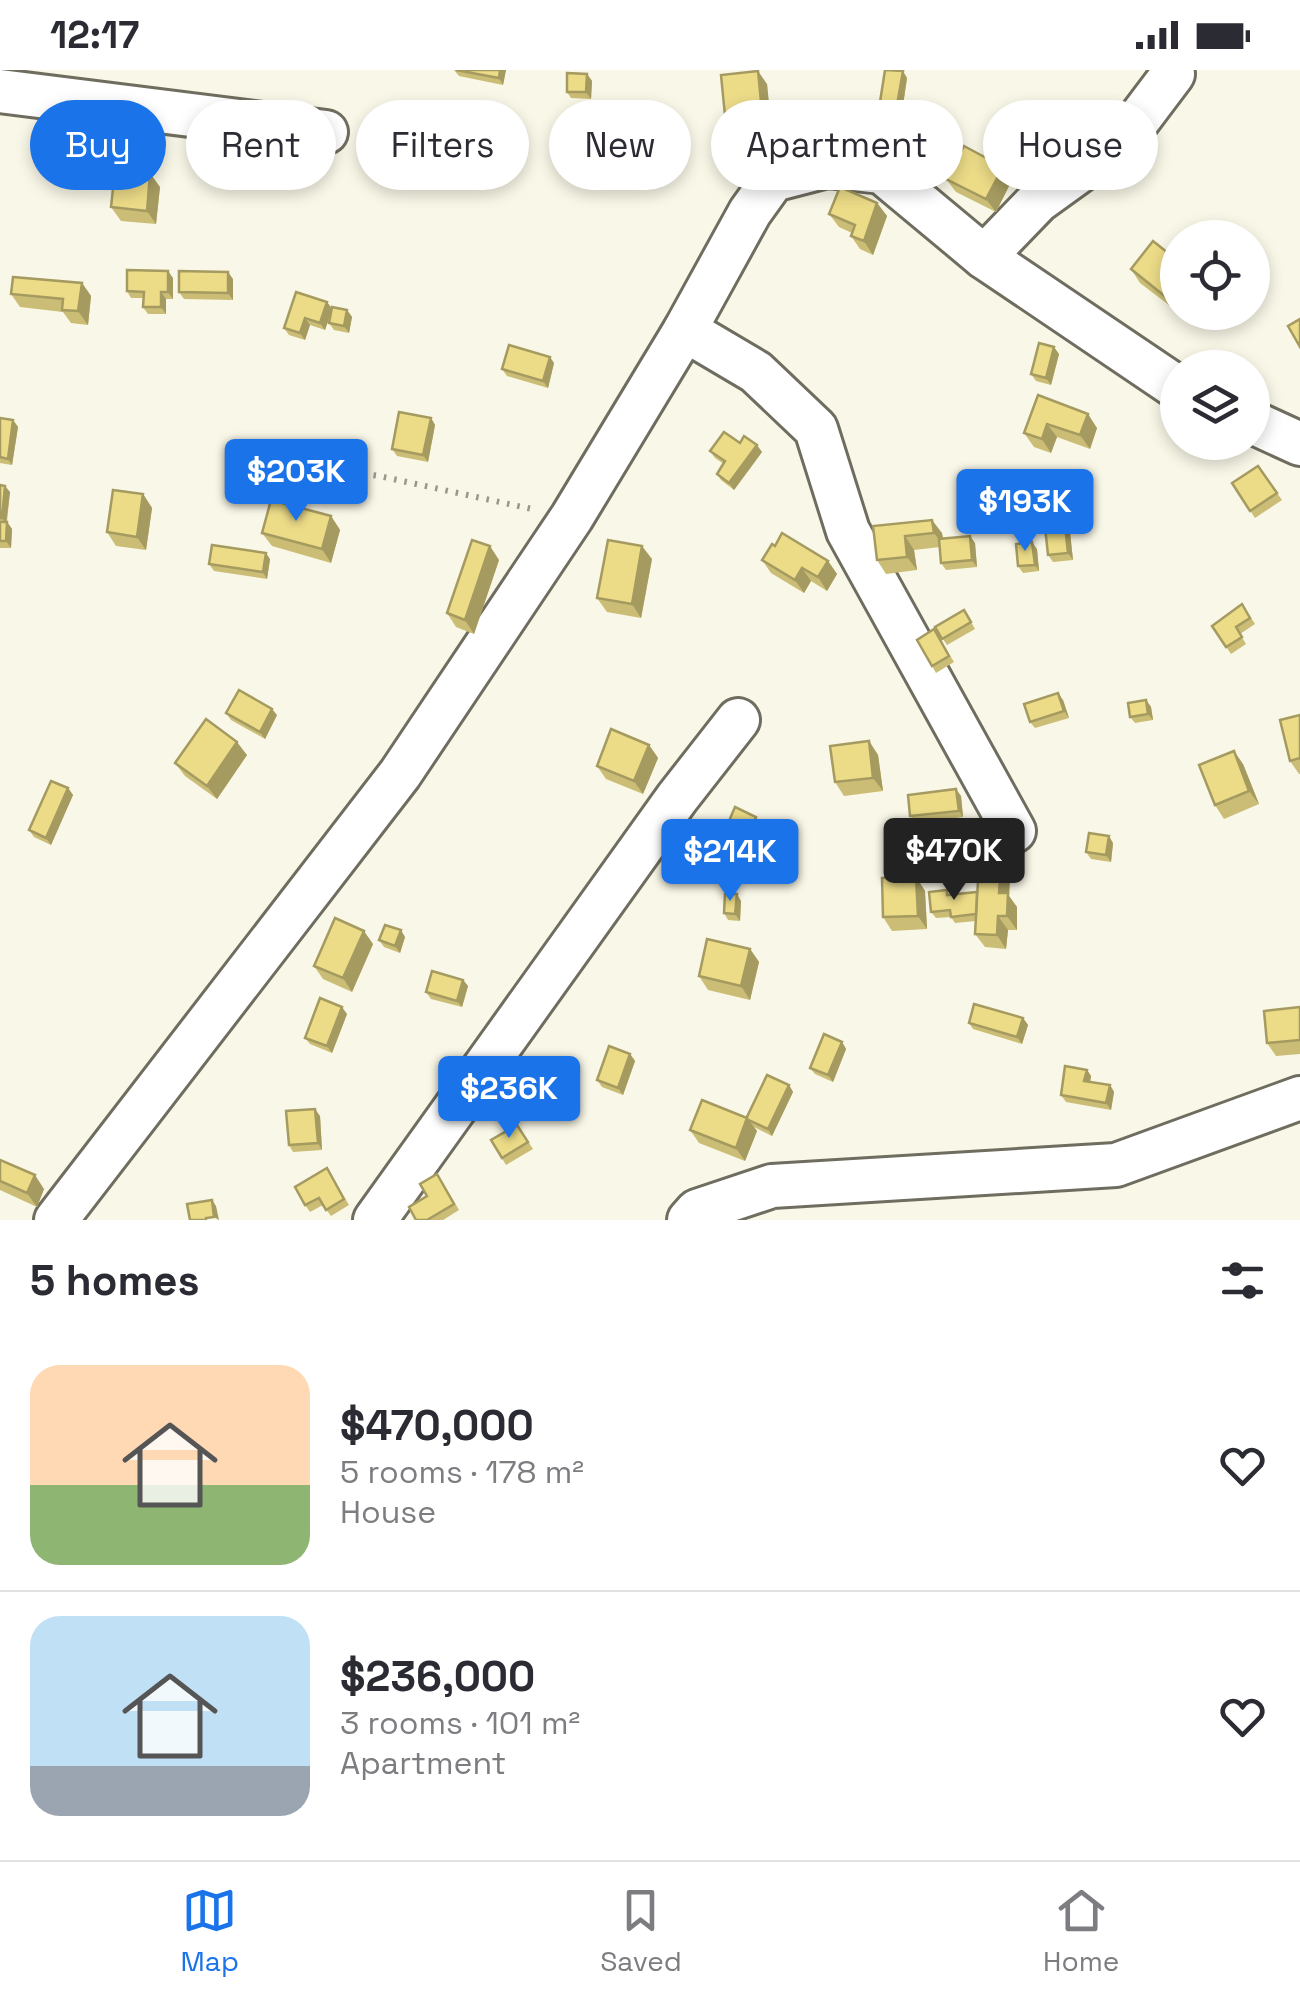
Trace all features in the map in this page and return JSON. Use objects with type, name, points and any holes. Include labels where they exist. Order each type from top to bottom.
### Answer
[{"type":"street","points":[[984,256],[1038,200],[1124,140],[1172,71]]},
{"type":"street","points":[[0,91],[186,114]]},
{"type":"street","points":[[56,1220],[400,774],[572,517],[685,330],[750,212],[773,180],[827,166],[882,172],[984,256],[1160,376]]},
{"type":"street","points":[[685,330],[756,372],[816,429],[848,531],[1014,831]]},
{"type":"street","points":[[1270,430],[1300,444]]},
{"type":"street","points":[[375,1220],[677,798],[738,720]]},
{"type":"street","points":[[689,1220],[697,1211],[772,1186],[1116,1165],[1300,1098]]},
{"type":"path","points":[[228,454],[379,476],[572,517]]},
{"type":"building","points":[[456,70],[500,70],[499,78]]},
{"type":"building","points":[[885,70],[903,71],[898,100],[880,100]]},
{"type":"building","points":[[758,71],[761,100],[723,100],[721,75]]},
{"type":"building","points":[[567,73],[587,74],[586,92],[567,92]]},
{"type":"building","points":[[963,148],[983,156],[983,190],[991,190],[986,199],[963,188]]},
{"type":"building","points":[[113,190],[149,190],[147,211],[111,207]]},
{"type":"building","points":[[839,190],[877,203],[864,241],[851,236],[855,225],[829,214]]},
{"type":"building","points":[[1153,241],[1160,247],[1160,292],[1131,269]]},
{"type":"building","points":[[127,270],[168,271],[168,292],[161,292],[161,307],[143,307],[144,292],[127,291]]},
{"type":"building","points":[[179,271],[228,272],[228,293],[179,292]]},
{"type":"building","points":[[13,277],[82,283],[78,311],[62,310],[63,299],[11,294]]},
{"type":"building","points":[[296,292],[327,302],[320,323],[305,318],[300,333],[284,328]]},
{"type":"building","points":[[332,307],[347,310],[344,326],[329,323]]},
{"type":"building","points":[[1300,319],[1300,347],[1288,326]]},
{"type":"building","points":[[1039,343],[1054,347],[1046,378],[1031,374]]},
{"type":"building","points":[[509,345],[550,357],[543,381],[502,369]]},
{"type":"building","points":[[1038,395],[1088,414],[1080,435],[1047,424],[1042,439],[1024,433]]},
{"type":"building","points":[[399,412],[431,418],[423,455],[392,449]]},
{"type":"building","points":[[0,418],[13,420],[8,459],[0,457]]},
{"type":"building","points":[[724,432],[740,443],[744,436],[757,445],[729,483],[717,474],[725,461],[710,451]]},
{"type":"building","points":[[1258,466],[1277,493],[1250,511],[1232,483]]},
{"type":"building","points":[[0,485],[5,486],[2,518],[0,518]]},
{"type":"building","points":[[113,490],[143,494],[137,537],[107,532]]},
{"type":"building","points":[[1062,497],[1068,553],[1048,555],[1042,499]]},
{"type":"building","points":[[271,500],[331,516],[322,549],[262,533]]},
{"type":"building","points":[[932,520],[934,533],[905,536],[907,557],[877,560],[873,526]]},
{"type":"building","points":[[0,522],[7,522],[6,541],[0,541]]},
{"type":"building","points":[[782,533],[828,561],[818,577],[802,568],[795,580],[762,560]]},
{"type":"building","points":[[970,536],[972,560],[941,563],[939,539]]},
{"type":"building","points":[[472,540],[490,546],[465,620],[447,613]]},
{"type":"building","points":[[608,540],[642,546],[632,604],[597,598]]},
{"type":"building","points":[[1032,542],[1035,565],[1018,566],[1016,544]]},
{"type":"building","points":[[212,545],[266,553],[263,572],[209,564]]},
{"type":"building","points":[[1242,604],[1250,618],[1236,627],[1242,637],[1226,647],[1212,626]]},
{"type":"building","points":[[964,610],[971,622],[942,639],[935,627]]},
{"type":"building","points":[[934,629],[949,656],[932,666],[917,640]]},
{"type":"building","points":[[239,690],[272,709],[260,732],[226,713]]},
{"type":"building","points":[[1058,693],[1064,711],[1030,722],[1024,704]]},
{"type":"building","points":[[1146,700],[1148,714],[1130,717],[1128,703]]},
{"type":"building","points":[[1300,715],[1300,758],[1290,761],[1280,720]]},
{"type":"building","points":[[206,719],[237,742],[207,786],[175,763]]},
{"type":"building","points":[[611,729],[649,745],[634,781],[597,766]]},
{"type":"building","points":[[869,741],[873,778],[835,782],[830,746]]},
{"type":"building","points":[[1234,751],[1249,791],[1215,805],[1199,765]]},
{"type":"building","points":[[51,781],[68,788],[46,838],[29,830]]},
{"type":"building","points":[[956,789],[959,811],[910,816],[908,795]]},
{"type":"building","points":[[735,807],[756,817],[744,844],[723,835]]},
{"type":"building","points":[[1089,833],[1109,836],[1106,855],[1086,852]]},
{"type":"building","points":[[979,863],[1001,864],[999,893],[1008,893],[1007,916],[998,916],[997,935],[975,934]]},
{"type":"building","points":[[916,877],[918,916],[883,917],[882,878]]},
{"type":"building","points":[[947,890],[947,895],[977,892],[976,914],[951,917],[950,910],[931,912],[929,892]]},
{"type":"building","points":[[725,894],[737,894],[735,914],[724,913]]},
{"type":"building","points":[[335,918],[364,931],[343,978],[314,966]]},
{"type":"building","points":[[385,925],[401,930],[395,946],[379,940]]},
{"type":"building","points":[[707,939],[750,949],[741,986],[699,976]]},
{"type":"building","points":[[432,971],[463,980],[457,1001],[426,992]]},
{"type":"building","points":[[320,998],[342,1007],[327,1046],[305,1038]]},
{"type":"building","points":[[974,1004],[1023,1018],[1017,1037],[969,1023]]},
{"type":"building","points":[[1300,1007],[1300,1040],[1267,1043],[1264,1011]]},
{"type":"building","points":[[824,1034],[842,1042],[828,1075],[810,1068]]},
{"type":"building","points":[[609,1046],[630,1054],[618,1088],[597,1080]]},
{"type":"building","points":[[1065,1066],[1087,1070],[1084,1081],[1110,1085],[1106,1103],[1061,1095]]},
{"type":"building","points":[[767,1075],[789,1085],[768,1129],[746,1119]]},
{"type":"building","points":[[702,1100],[747,1118],[736,1148],[690,1130]]},
{"type":"building","points":[[315,1109],[318,1143],[289,1145],[286,1111]]},
{"type":"building","points":[[517,1125],[528,1142],[502,1158],[491,1140]]},
{"type":"building","points":[[0,1160],[35,1175],[27,1193],[0,1181]]},
{"type":"building","points":[[327,1168],[344,1199],[326,1210],[319,1198],[305,1205],[295,1187]]},
{"type":"building","points":[[437,1174],[454,1204],[427,1220],[416,1220],[409,1207],[427,1196],[420,1184]]},
{"type":"building","points":[[212,1200],[214,1217],[190,1220],[187,1204]]}]
